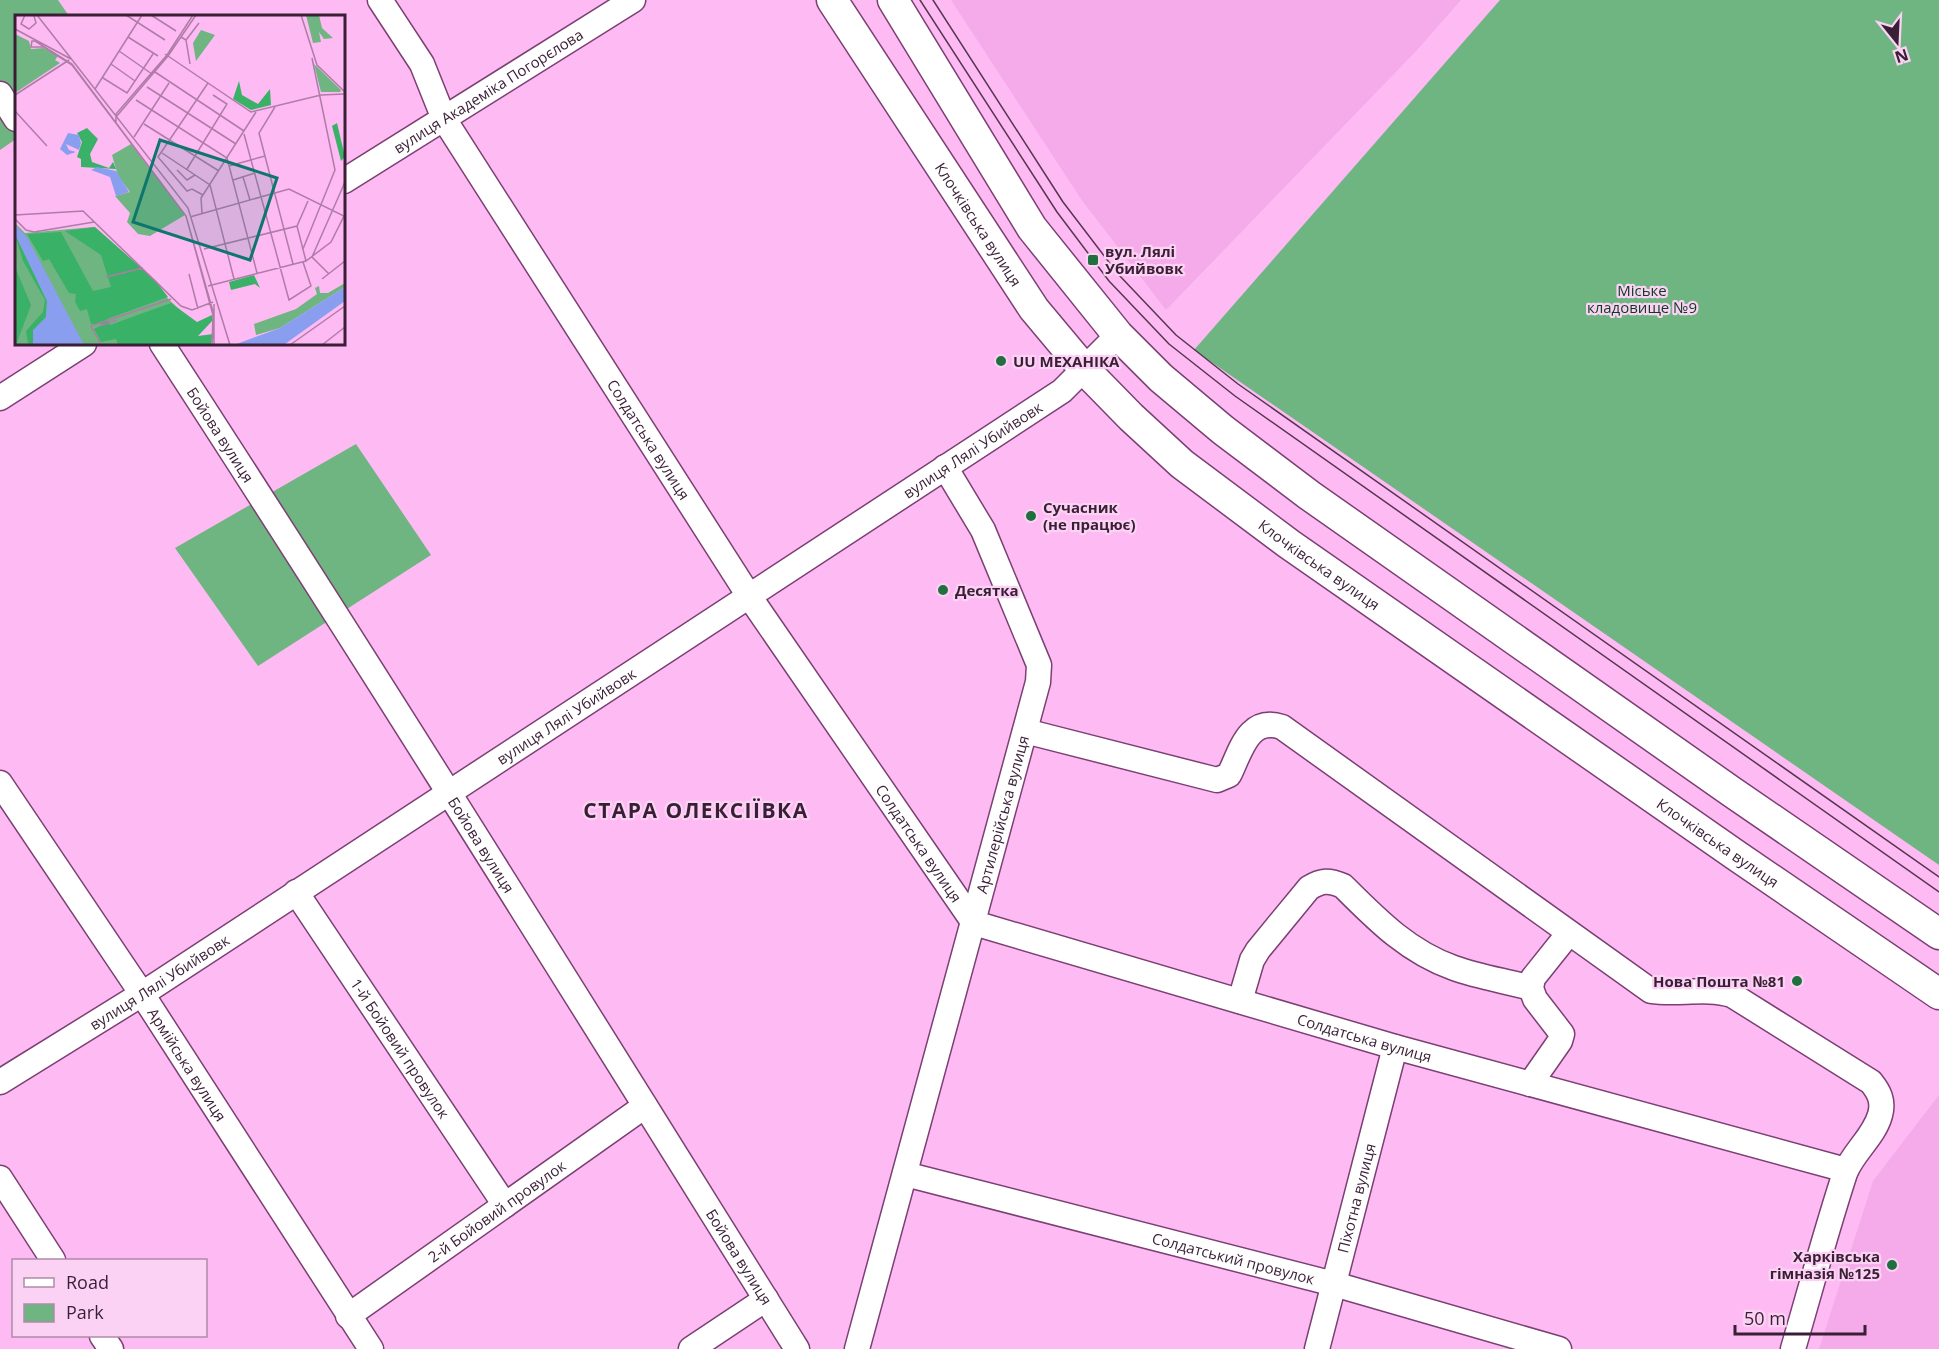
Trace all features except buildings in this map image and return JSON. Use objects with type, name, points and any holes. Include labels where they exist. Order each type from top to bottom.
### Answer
[{"type":"main road","name":"Клочківська вулиця","points":[[832,0],[1034,309],[1084,370],[1182,464],[1289,544],[1939,994]]},
{"type":"main road","points":[[893,0],[1032,228],[1119,335],[1177,391],[1309,495],[1732,792],[1939,934]]},
{"type":"street","name":"Солдатська вулиця","points":[[380,0],[422,64],[444,119],[748,596],[974,923],[1395,1047],[1846,1170]]},
{"type":"street","name":"вулиця Академіка Погорєлова","points":[[345,180],[633,0]]},
{"type":"street","points":[[0,93],[15,117]]},
{"type":"street","name":"вулиця Лялі Убийвовк","points":[[0,1082],[142,994],[1062,390],[1119,335]]},
{"type":"street","points":[[0,398],[82,345]]},
{"type":"street","name":"Бойова вулиця","points":[[163,345],[448,791],[797,1349]]},
{"type":"street","name":"Артилерійська вулиця","points":[[857,1349],[1038,682],[1039,665],[983,530],[945,467]]},
{"type":"street","points":[[1024,731],[1217,780],[1229,775],[1249,735],[1256,727],[1273,724],[1282,727],[1651,991],[1668,994],[1721,992],[1732,995],[1870,1082],[1879,1092],[1882,1105],[1880,1116],[1876,1127],[1846,1170],[1793,1349]]},
{"type":"street","name":"Армійська вулиця","points":[[0,783],[142,994],[371,1349]]},
{"type":"street","points":[[1240,1001],[1252,960],[1258,950],[1309,888],[1318,882],[1330,880],[1342,886],[1401,941],[1424,955],[1454,968],[1531,988]]},
{"type":"street","name":"1-й Бойовий провулок","points":[[296,892],[505,1205]]},
{"type":"street","points":[[1530,1084],[1560,1041],[1562,1034],[1535,999],[1531,988],[1533,978],[1569,933]]},
{"type":"street","name":"Піхотна вулиця","points":[[1317,1349],[1395,1047]]},
{"type":"street","name":"2-й Бойовий провулок","points":[[348,1316],[645,1106]]},
{"type":"street","name":"Солдатський провулок","points":[[905,1173],[1334,1284],[1559,1349]]},
{"type":"street","points":[[0,1178],[52,1259]]},
{"type":"street","points":[[691,1349],[766,1299]]},
{"type":"shaded area","points":[[951,0],[1461,0],[1418,49],[1166,310],[1081,199]]},
{"type":"shaded area","name":"Харківська гімназія №125","points":[[1939,1095],[1939,1349],[1819,1349],[1873,1181]]},
{"type":"green space","points":[[0,0],[58,0],[68,15],[15,15],[15,140],[0,150]]},
{"type":"green space","name":"Міське кладовище №9","points":[[1500,0],[1939,0],[1939,865],[1194,350]]},
{"type":"green space","points":[[356,444],[431,555],[258,666],[175,548]]},
{"type":"tram line","points":[[920,0],[1057,212],[1109,281],[1169,344],[1235,396],[1939,892]]},
{"type":"tram line","points":[[933,0],[1063,202],[1118,274],[1176,335],[1238,384],[1939,877]]},
{"type":"place","name":"вул. Лялі Убийвовк","points":[[1093,260]]},
{"type":"place","name":"UU МЕХАНІКА","points":[[1001,361]]},
{"type":"place","name":"Сучасник (не працює)","points":[[1031,516]]},
{"type":"place","name":"Десятка","points":[[943,590]]},
{"type":"place","name":"Нова Пошта №81","points":[[1797,981]]},
{"type":"place","name":"Харківська гімназія №125","points":[[1892,1265]]},
{"type":"district","name":"СТАРА ОЛЕКСІЇВКА","points":[[696,810]]}]
